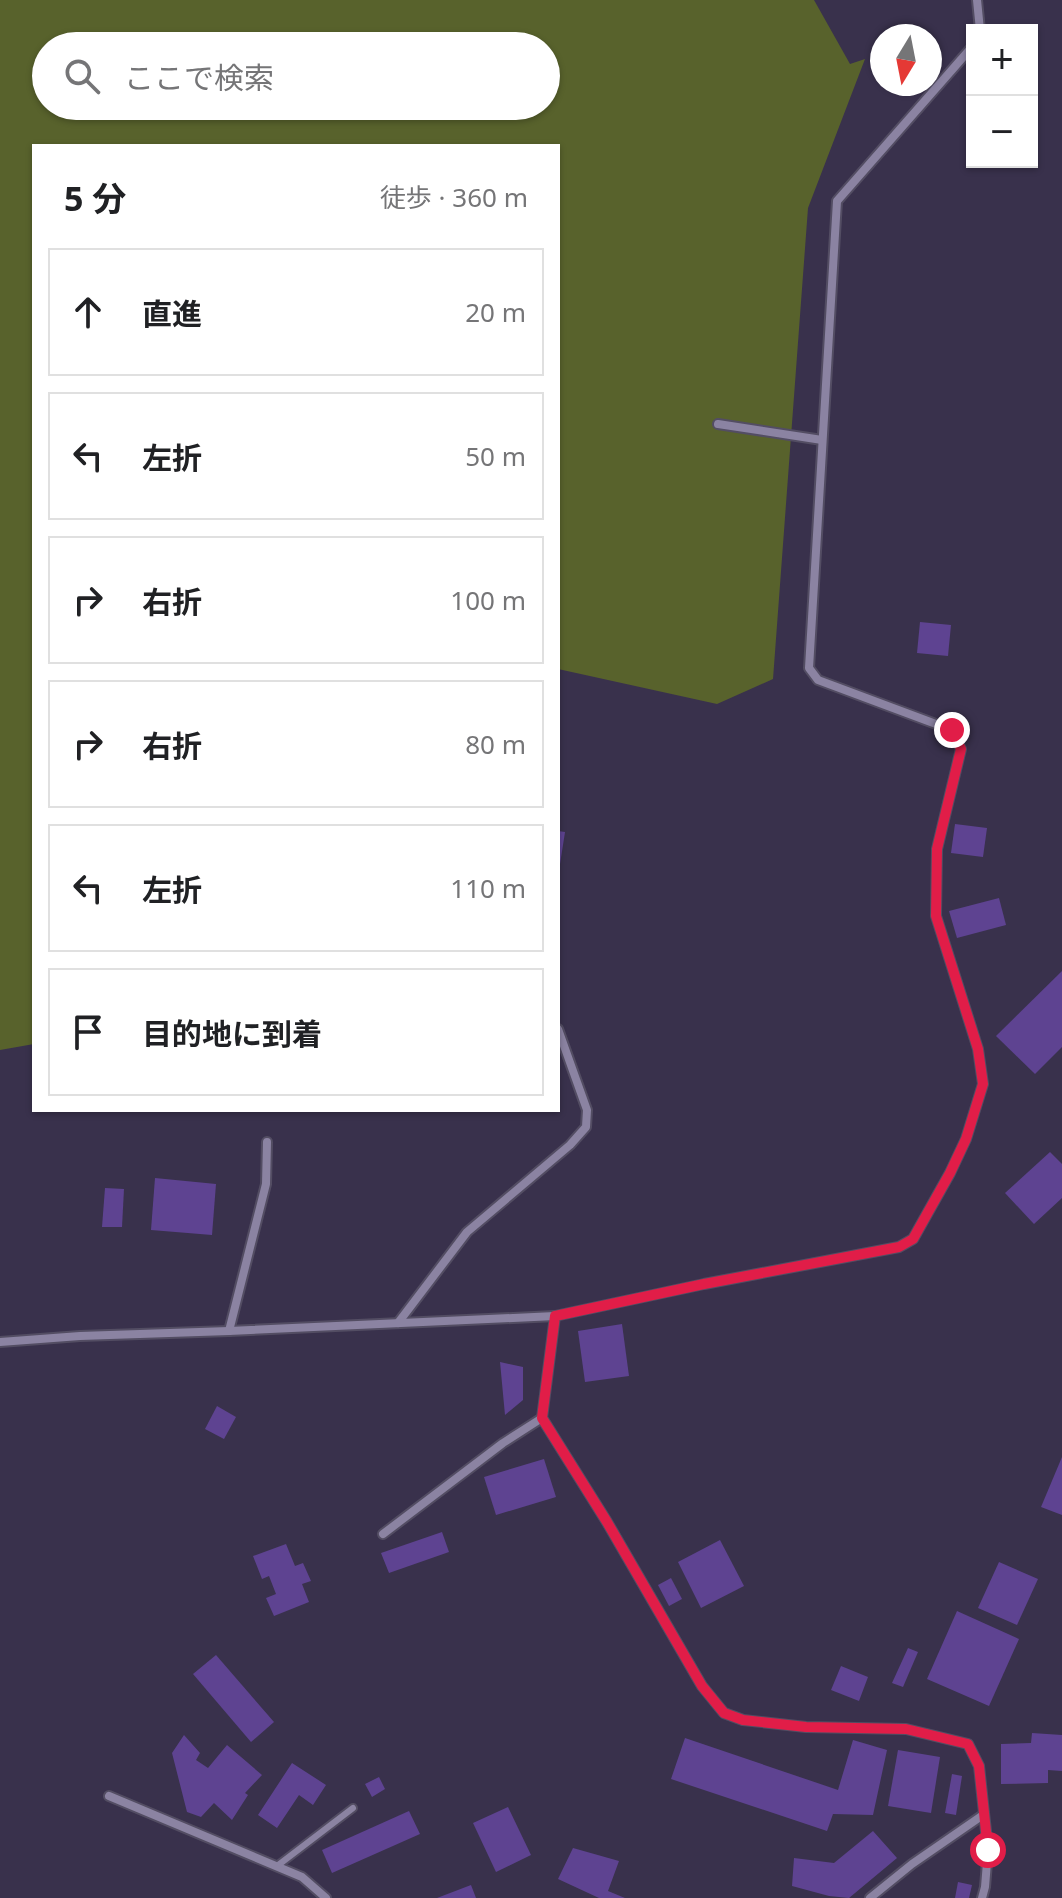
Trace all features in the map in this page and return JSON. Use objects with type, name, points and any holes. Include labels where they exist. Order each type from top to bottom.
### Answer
[{"type":"street","points":[[977,0],[979,24]]},
{"type":"street","points":[[0,1342],[555,1316],[899,1247],[913,1239],[966,1139],[983,1084],[978,1049],[936,916],[937,849],[961,749],[952,730],[818,680],[809,668],[837,201],[966,54]]},
{"type":"street","points":[[718,424],[822,440]]},
{"type":"street","points":[[398,1323],[467,1232],[570,1145],[586,1127],[587,1110],[560,1035]]},
{"type":"street","points":[[229,1331],[266,1184],[267,1142]]},
{"type":"street","points":[[555,1316],[542,1418],[607,1522],[702,1686],[724,1713],[743,1720],[806,1727],[906,1729],[968,1744],[979,1766],[988,1850],[982,1898]]},
{"type":"street","points":[[383,1534],[503,1443],[542,1418]]},
{"type":"street","points":[[109,1796],[302,1877],[326,1898]]},
{"type":"street","points":[[870,1898],[912,1864],[983,1815]]},
{"type":"lane","points":[[277,1866],[353,1808]]},
{"type":"green space","points":[[0,0],[814,0],[850,64],[865,59],[808,208],[773,679],[717,704],[560,669],[560,144],[32,144],[32,1044],[0,1050]]},
{"type":"building","points":[[920,622],[951,625],[948,656],[917,653]]},
{"type":"building","points":[[955,824],[987,828],[983,857],[951,853]]},
{"type":"building","points":[[560,831],[565,832],[560,864]]},
{"type":"building","points":[[999,898],[1006,925],[957,938],[949,911]]},
{"type":"building","points":[[1062,971],[1062,1047],[1035,1074],[996,1036]]},
{"type":"building","points":[[1050,1152],[1062,1164],[1062,1198],[1034,1224],[1005,1193]]},
{"type":"building","points":[[155,1178],[216,1184],[212,1235],[151,1230]]},
{"type":"building","points":[[105,1188],[124,1189],[122,1227],[102,1227]]},
{"type":"building","points":[[622,1324],[629,1376],[585,1382],[578,1331]]},
{"type":"building","points":[[500,1362],[523,1367],[523,1400],[505,1415]]},
{"type":"building","points":[[217,1406],[236,1417],[224,1439],[205,1429]]},
{"type":"building","points":[[1062,1457],[1062,1515],[1041,1507]]},
{"type":"building","points":[[544,1459],[556,1497],[496,1515],[484,1477]]},
{"type":"building","points":[[442,1532],[449,1552],[389,1573],[381,1553]]},
{"type":"building","points":[[720,1540],[744,1586],[701,1608],[678,1562]]},
{"type":"building","points":[[286,1544],[295,1566],[303,1563],[311,1581],[302,1584],[309,1602],[274,1616],[266,1598],[276,1594],[269,1576],[262,1579],[253,1556]]},
{"type":"building","points":[[999,1562],[1038,1579],[1017,1625],[978,1608]]},
{"type":"building","points":[[671,1578],[682,1599],[669,1606],[658,1585]]},
{"type":"building","points":[[957,1611],[1019,1639],[989,1706],[927,1679]]},
{"type":"building","points":[[908,1648],[918,1652],[903,1687],[892,1683]]},
{"type":"building","points":[[216,1655],[274,1722],[251,1742],[193,1674]]},
{"type":"building","points":[[841,1666],[868,1677],[859,1701],[831,1690]]},
{"type":"building","points":[[1032,1733],[1062,1735],[1062,1771],[1048,1770],[1048,1783],[1001,1784],[1001,1744],[1031,1743]]},
{"type":"building","points":[[184,1735],[200,1753],[196,1760],[208,1768],[227,1745],[262,1775],[245,1793],[248,1795],[232,1820],[214,1803],[201,1817],[187,1812],[172,1753]]},
{"type":"building","points":[[685,1738],[838,1790],[853,1740],[887,1750],[873,1815],[833,1814],[827,1831],[671,1779]]},
{"type":"building","points":[[898,1750],[940,1757],[931,1813],[888,1806]]},
{"type":"building","points":[[292,1763],[326,1785],[313,1805],[299,1795],[277,1828],[258,1815]]},
{"type":"building","points":[[952,1774],[962,1776],[956,1815],[945,1813]]},
{"type":"building","points":[[379,1777],[385,1789],[372,1797],[365,1784]]},
{"type":"building","points":[[508,1807],[531,1855],[496,1872],[473,1823]]},
{"type":"building","points":[[409,1811],[420,1834],[332,1873],[322,1850]]},
{"type":"building","points":[[873,1831],[897,1858],[849,1898],[792,1886],[794,1858],[834,1863]]},
{"type":"building","points":[[573,1848],[619,1861],[608,1891],[625,1898],[599,1898],[558,1879]]},
{"type":"building","points":[[958,1882],[972,1885],[969,1898],[955,1898]]},
{"type":"building","points":[[471,1885],[476,1898],[437,1898]]},
{"type":"route","points":[[952,730],[961,749],[937,849],[936,916],[978,1049],[983,1084],[966,1139],[913,1239],[899,1247],[555,1316],[542,1418],[607,1522],[702,1686],[724,1713],[743,1720],[806,1727],[906,1729],[968,1744],[979,1766],[988,1850]]}]
